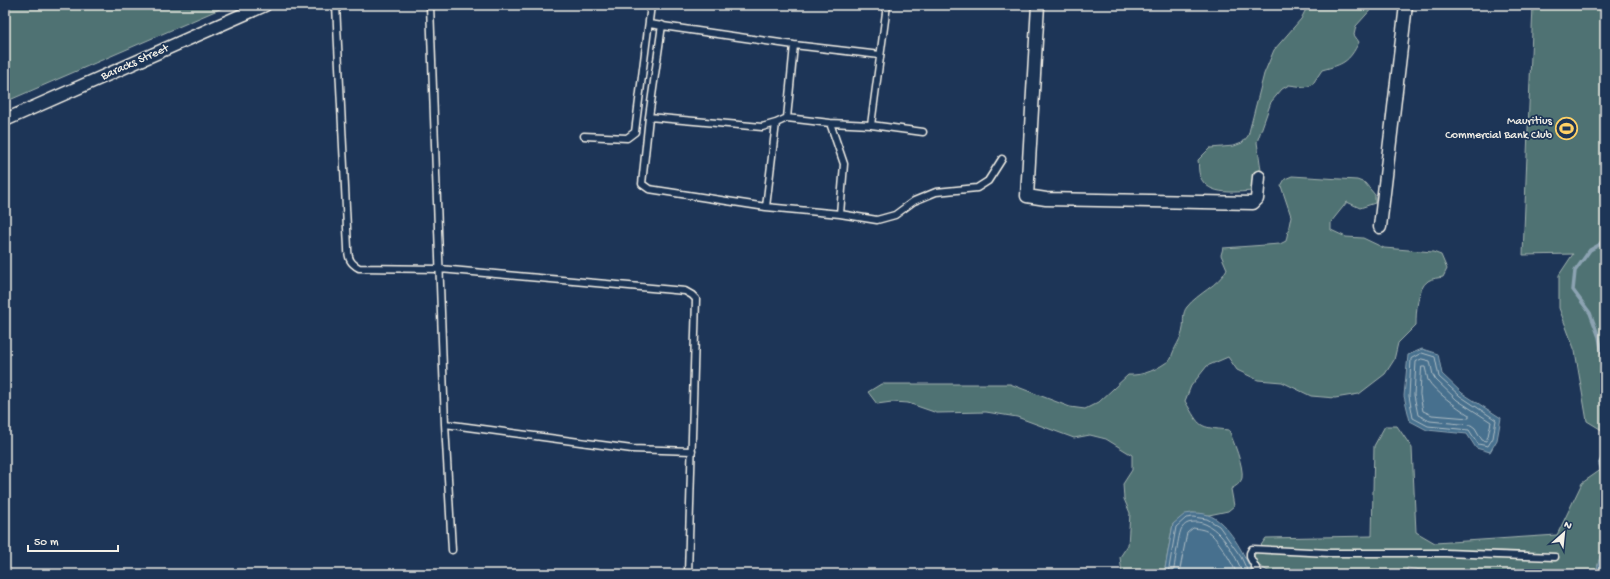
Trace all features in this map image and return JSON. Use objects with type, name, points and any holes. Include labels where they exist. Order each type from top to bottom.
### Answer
[{"type":"street","name":"Baracks Street","points":[[5,120],[265,5]]},
{"type":"street","points":[[1038,5],[1027,196],[1046,200],[1253,203],[1257,199],[1259,177]]},
{"type":"street","points":[[1380,227],[1406,5]]},
{"type":"lane","points":[[336,5],[348,258],[353,264],[359,268],[440,269],[685,291],[696,299],[688,574]]},
{"type":"lane","points":[[430,5],[445,424],[452,550]]},
{"type":"lane","points":[[584,136],[627,138],[634,132],[651,5]]},
{"type":"lane","points":[[872,125],[887,5]]},
{"type":"lane","points":[[649,24],[794,45],[880,55]]},
{"type":"lane","points":[[662,25],[649,117],[642,184],[649,189],[877,220],[895,215],[914,201],[936,192],[977,188],[988,181],[1002,159]]},
{"type":"lane","points":[[787,118],[794,45]]},
{"type":"lane","points":[[649,117],[762,126],[776,123],[787,118],[830,123],[872,125],[923,132]]},
{"type":"lane","points":[[766,206],[776,123]]},
{"type":"lane","points":[[830,123],[844,164],[840,214]]},
{"type":"lane","points":[[445,424],[632,449],[692,451]]},
{"type":"lane","points":[[1260,574],[1250,557],[1252,549],[1329,553],[1445,553],[1556,557]]},
{"type":"green space","points":[[5,5],[229,5],[5,102]]},
{"type":"green space","points":[[1308,5],[1375,5],[1356,26],[1354,35],[1359,42],[1349,58],[1341,64],[1322,70],[1312,85],[1305,87],[1289,85],[1282,89],[1271,102],[1257,142],[1263,184],[1257,191],[1225,192],[1210,188],[1204,183],[1200,176],[1198,160],[1210,148],[1234,146],[1242,143],[1248,136],[1264,74],[1274,50],[1301,19]]},
{"type":"green space","name":"Mauritius Commercial Bank Club","points":[[1533,5],[1605,5],[1605,432],[1587,421],[1575,351],[1559,308],[1559,275],[1573,254],[1523,255]]},
{"type":"green space","points":[[1292,176],[1357,180],[1365,183],[1375,195],[1375,203],[1360,208],[1347,202],[1331,222],[1331,230],[1346,237],[1363,238],[1384,248],[1433,252],[1441,255],[1447,269],[1443,277],[1430,280],[1424,284],[1419,295],[1416,325],[1398,343],[1394,360],[1385,374],[1359,394],[1335,398],[1311,396],[1282,382],[1258,380],[1237,370],[1228,357],[1207,366],[1191,386],[1185,401],[1194,416],[1205,427],[1229,430],[1240,460],[1242,478],[1236,486],[1231,489],[1234,506],[1228,511],[1209,515],[1192,513],[1173,524],[1164,574],[1122,574],[1120,557],[1128,545],[1130,513],[1124,499],[1123,484],[1132,470],[1132,455],[1106,439],[1090,435],[1074,438],[1017,417],[986,412],[937,413],[908,403],[892,402],[877,404],[868,392],[881,384],[1010,384],[1070,407],[1085,409],[1099,402],[1128,375],[1151,371],[1171,359],[1182,332],[1185,309],[1213,285],[1227,269],[1221,255],[1223,248],[1280,244],[1286,241],[1291,216],[1281,186],[1285,179]]},
{"type":"green space","points":[[1385,426],[1397,426],[1412,448],[1416,532],[1435,543],[1557,535],[1582,483],[1605,467],[1605,536],[1597,574],[1451,574],[1407,568],[1407,574],[1273,574],[1256,564],[1253,557],[1266,538],[1372,536],[1374,446]]},
{"type":"water","points":[[1422,349],[1438,354],[1442,374],[1462,393],[1501,418],[1497,440],[1490,452],[1476,448],[1467,434],[1427,430],[1410,421],[1404,396],[1408,355]]},
{"type":"water","points":[[1202,513],[1208,515],[1222,524],[1235,540],[1253,574],[1164,574],[1173,524],[1185,514]]},
{"type":"water","points":[[1605,536],[1605,574],[1597,574],[1597,569]]},
{"type":"water","points":[[1411,572],[1441,572],[1441,574],[1411,574]]},
{"type":"waterway","points":[[1605,155],[1601,187],[1605,219]]},
{"type":"waterway","points":[[1605,238],[1599,245],[1590,250],[1575,271],[1573,290],[1590,313],[1599,337],[1605,369]]},
{"type":"waterway","points":[[1605,452],[1600,463],[1605,490]]},
{"type":"place","name":"Mauritius Commercial Bank Club","points":[[1567,129]]}]
